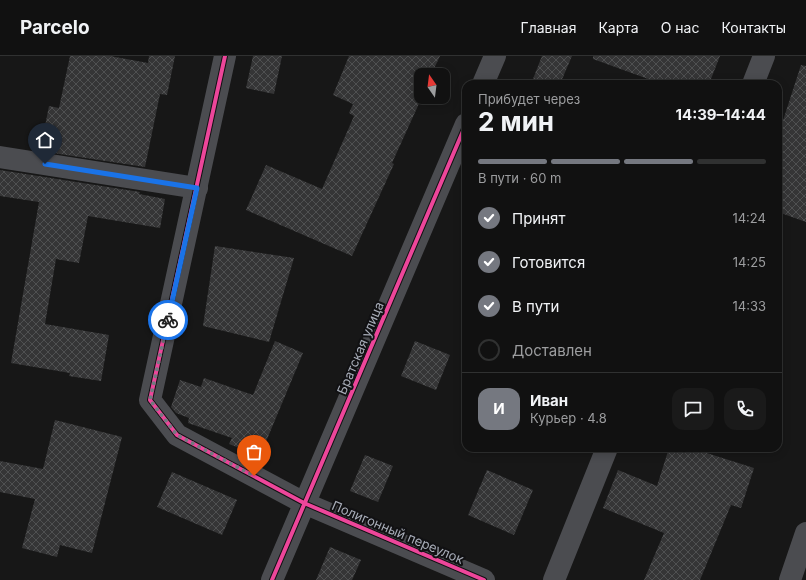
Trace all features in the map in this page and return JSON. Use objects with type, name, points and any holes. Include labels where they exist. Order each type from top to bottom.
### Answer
[{"type":"street","points":[[0,157],[197,188],[225,56]]},
{"type":"street","points":[[485,80],[495,56]]},
{"type":"street","points":[[755,80],[764,56]]},
{"type":"street","name":"Братская улица","points":[[272,580],[462,133]]},
{"type":"street","name":"Полигонный переулок","points":[[197,188],[150,400],[177,435],[304,503],[484,580]]},
{"type":"street","points":[[554,580],[605,452]]},
{"type":"street","points":[[790,580],[806,533]]},
{"type":"building","points":[[70,56],[110,56],[148,63],[149,56],[175,56],[167,95],[160,94],[145,167],[40,151],[49,106],[59,108]]},
{"type":"building","points":[[253,56],[282,56],[274,94],[246,88]]},
{"type":"building","points":[[349,56],[440,56],[434,68],[414,68],[414,104],[419,104],[392,163],[394,164],[352,256],[246,210],[266,165],[322,189],[354,116],[349,113],[353,104],[333,95]]},
{"type":"building","points":[[542,56],[572,56],[562,80],[533,80]]},
{"type":"building","points":[[593,56],[720,56],[711,80],[651,80],[593,59]]},
{"type":"building","points":[[801,65],[806,66],[806,222],[782,213],[782,124]]},
{"type":"building","points":[[0,170],[140,192],[139,194],[165,199],[160,228],[88,216],[79,263],[56,259],[45,324],[109,335],[101,381],[69,376],[70,373],[11,363],[39,202],[0,196]]},
{"type":"building","points":[[215,246],[294,258],[269,342],[203,326]]},
{"type":"building","points":[[275,341],[303,353],[260,456],[229,444],[232,438],[188,423],[189,418],[176,413],[171,407],[180,380],[201,387],[204,378],[253,395]]},
{"type":"building","points":[[415,341],[450,355],[436,390],[401,376]]},
{"type":"building","points":[[55,420],[122,437],[92,553],[60,545],[57,557],[22,548],[35,499],[0,492],[0,461],[43,469]]},
{"type":"building","points":[[668,452],[704,452],[754,468],[741,508],[731,505],[700,580],[644,580],[664,533],[603,508],[618,470],[657,486]]},
{"type":"building","points":[[365,455],[393,466],[378,502],[350,491]]},
{"type":"building","points":[[487,470],[533,490],[514,535],[468,515]]},
{"type":"building","points":[[172,472],[237,500],[222,535],[157,507]]},
{"type":"building","points":[[330,547],[361,560],[352,580],[316,580]]},
{"type":"cycle path","points":[[225,56],[150,400],[177,435],[304,503],[484,580]]},
{"type":"cycle path","points":[[272,580],[462,133]]},
{"type":"way so far","points":[[168,320],[150,400],[177,435],[254,476]]},
{"type":"route","points":[[45,164],[197,188],[168,320]]}]
